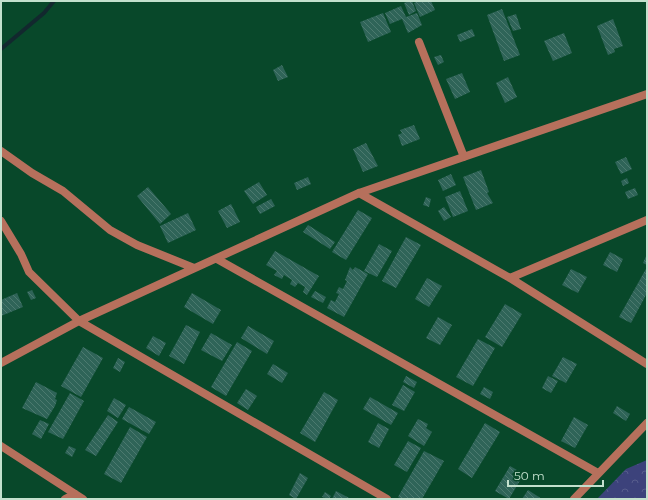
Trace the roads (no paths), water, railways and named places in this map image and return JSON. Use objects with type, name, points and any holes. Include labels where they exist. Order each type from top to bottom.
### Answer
[{"type":"street","points":[[419,42],[464,157]]},
{"type":"street","points":[[1,364],[79,321],[194,268],[217,259],[359,192],[647,94]]},
{"type":"street","points":[[1,151],[32,173],[63,191],[110,230],[137,245],[194,268]]},
{"type":"street","points":[[359,192],[510,278],[647,364]]},
{"type":"street","points":[[510,278],[647,220]]},
{"type":"street","points":[[1,221],[21,254],[29,272],[79,321],[387,499]]},
{"type":"street","points":[[217,259],[598,473]]},
{"type":"street","points":[[574,499],[647,423]]},
{"type":"street","points":[[1,446],[83,499]]},
{"type":"street","points":[[65,499],[75,494]]},
{"type":"waterway","points":[[1,49],[44,13],[54,1]]}]
